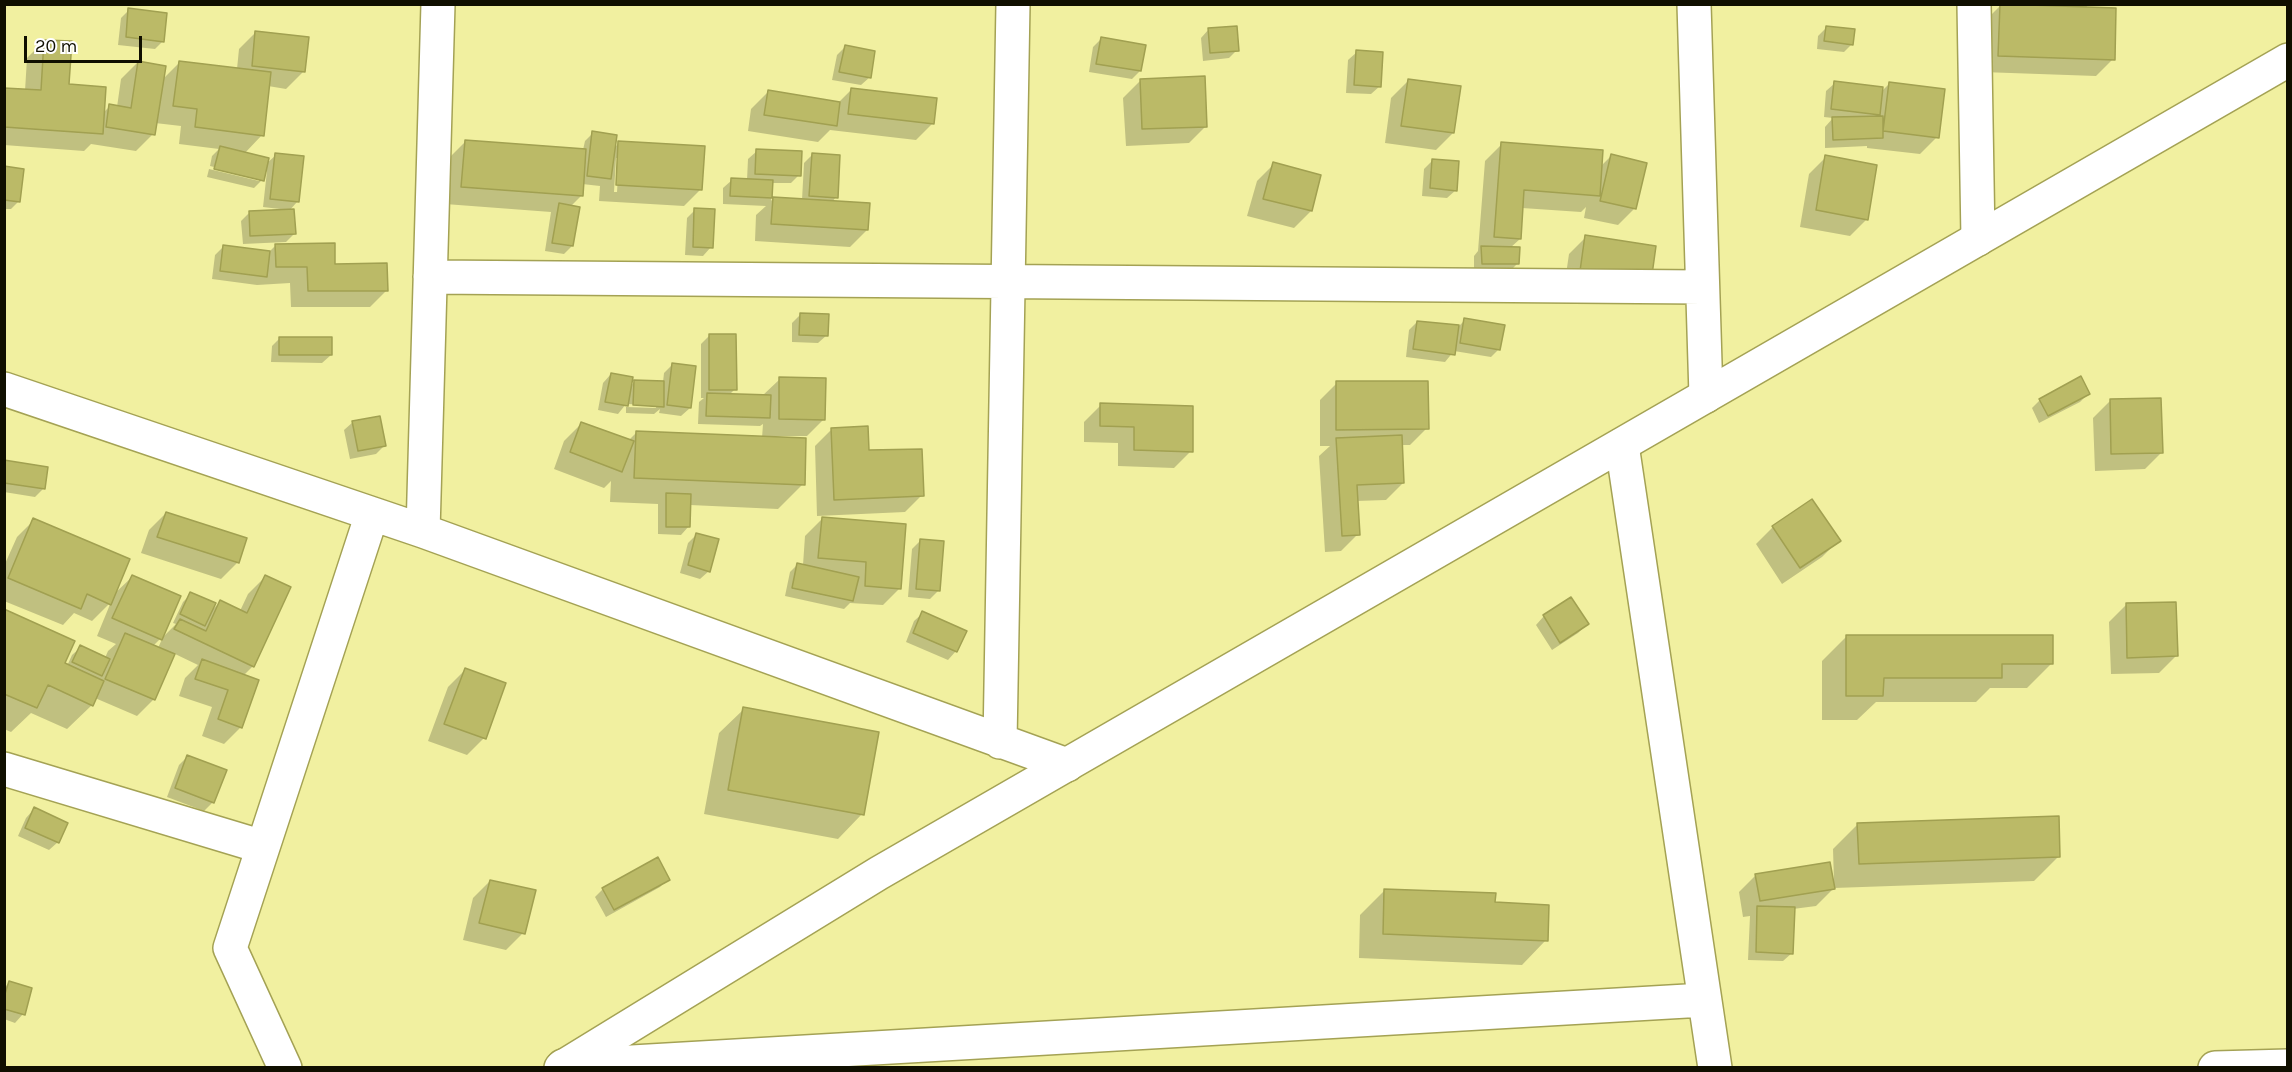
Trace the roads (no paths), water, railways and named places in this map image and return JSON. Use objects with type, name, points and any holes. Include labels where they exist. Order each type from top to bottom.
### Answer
[{"type":"street","points":[[423,531],[438,4]]},
{"type":"street","points":[[1000,742],[1013,4]]},
{"type":"street","points":[[1694,4],[1706,396]]},
{"type":"street","points":[[1974,4],[1977,239]]},
{"type":"street","points":[[562,1067],[879,873],[2288,60]]},
{"type":"street","points":[[430,278],[1702,287]]},
{"type":"street","points":[[4,389],[423,531],[1067,765]]},
{"type":"street","points":[[1622,445],[1714,1068]]},
{"type":"street","points":[[285,1068],[230,948],[372,514]]},
{"type":"street","points":[[4,769],[263,847]]},
{"type":"street","points":[[562,1067],[1704,1000]]},
{"type":"street","points":[[2215,1068],[2283,1066]]}]
